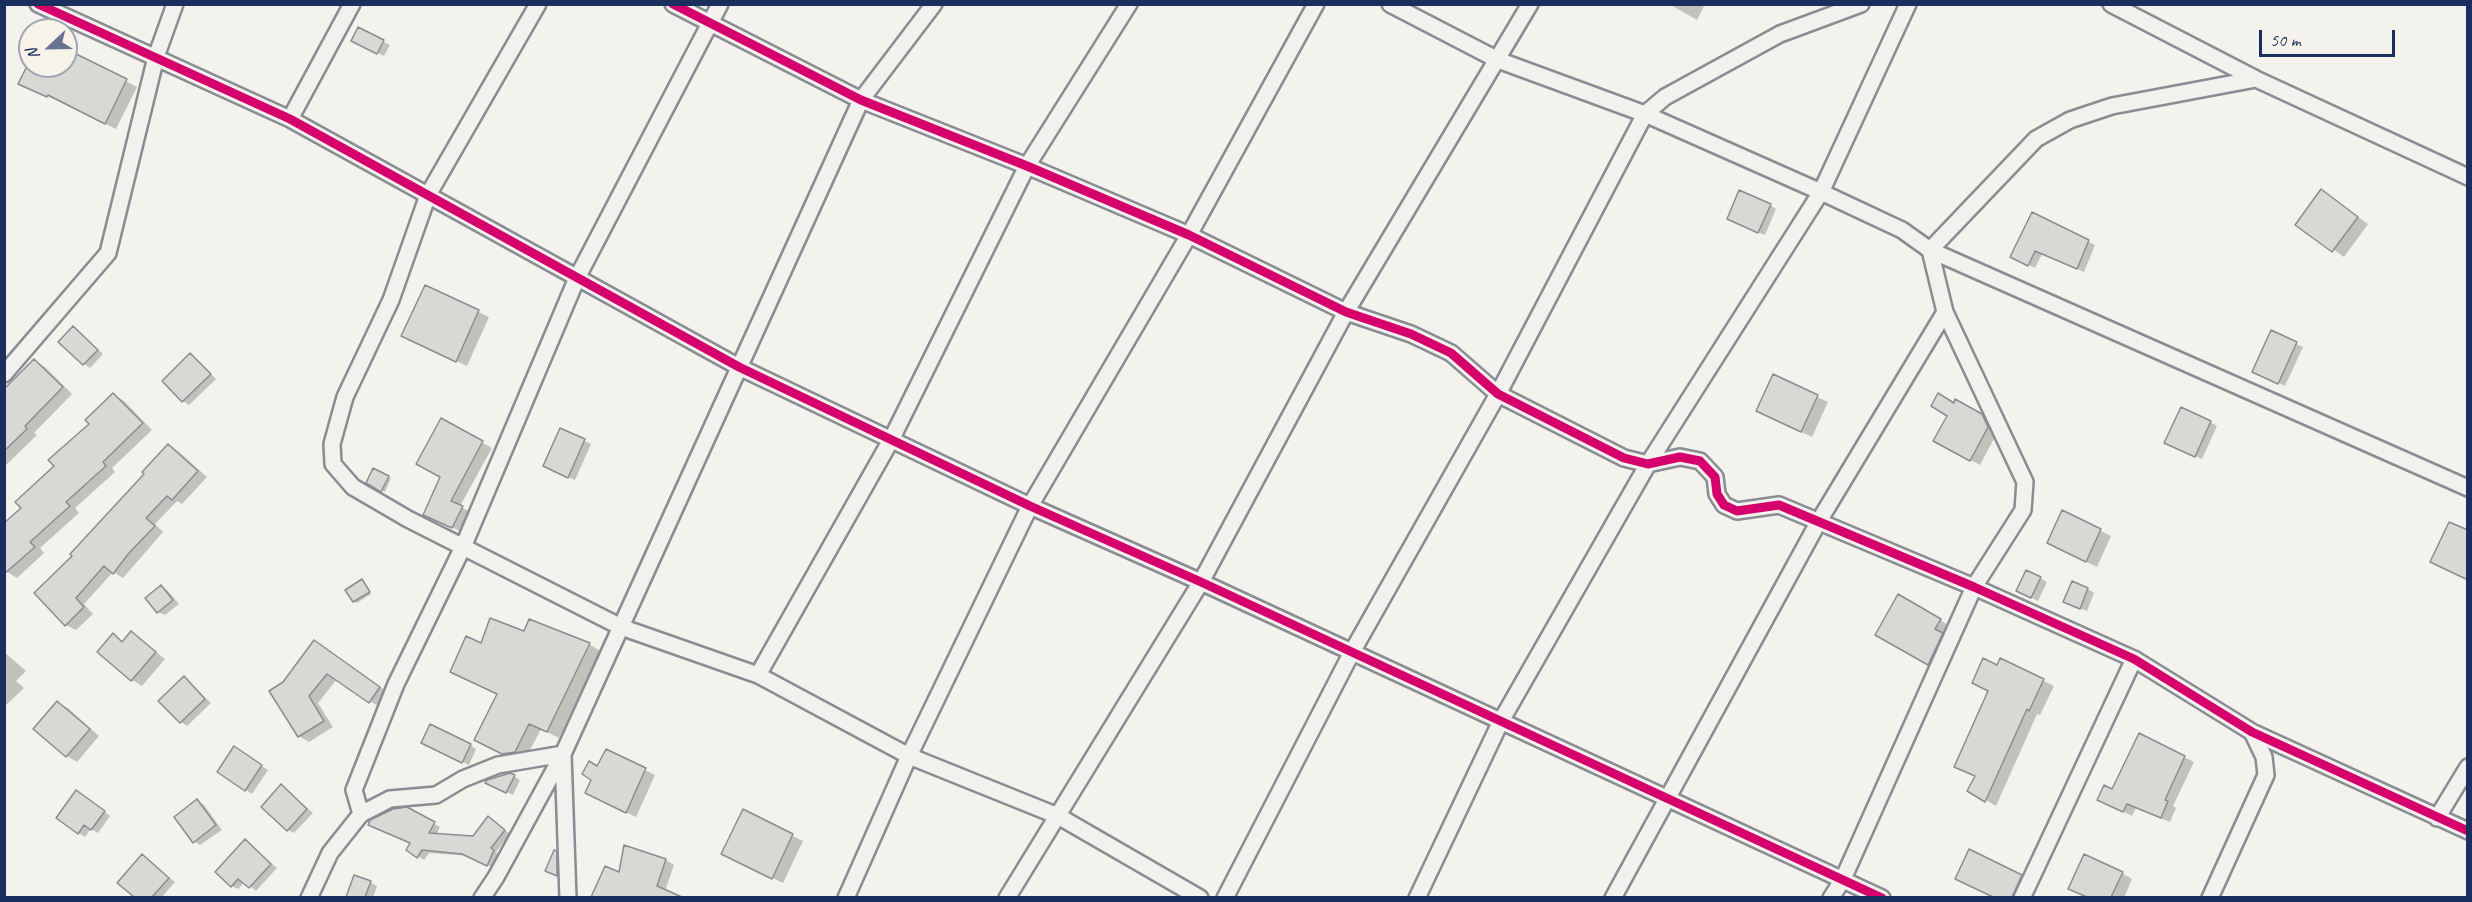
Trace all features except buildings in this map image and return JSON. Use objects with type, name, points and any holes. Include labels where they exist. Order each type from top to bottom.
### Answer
[{"type":"street","points":[[38,4],[290,119],[739,367],[1030,506],[1201,582],[1882,897]]},
{"type":"street","points":[[4,374],[108,253],[157,58],[175,4]]},
{"type":"street","points":[[290,119],[352,4]]},
{"type":"street","points":[[538,4],[428,195],[391,300],[345,397],[332,444],[333,464],[353,487],[463,547],[621,627],[758,675],[909,756],[1058,816],[1200,897]]},
{"type":"street","points":[[673,4],[861,100],[1027,166],[1190,235],[1346,312],[1410,334],[1451,353],[1498,394],[1624,458],[1648,464],[1680,457],[1700,461],[1715,477],[1717,494],[1724,505],[1737,511],[1779,506],[1974,587],[2134,659],[2252,732],[2468,831]]},
{"type":"street","points":[[360,814],[354,790],[396,684],[463,547],[577,278],[720,4]]},
{"type":"street","points":[[482,897],[496,877],[563,754],[861,100],[934,4]]},
{"type":"street","points":[[758,675],[891,440],[1027,166],[1129,4]]},
{"type":"street","points":[[846,897],[909,756],[1030,506],[1190,235],[1317,4]]},
{"type":"street","points":[[1390,4],[1498,60],[1645,114],[1902,230],[1930,250],[2468,488]]},
{"type":"street","points":[[1008,897],[1201,582],[1346,312],[1530,4]]},
{"type":"street","points":[[1225,897],[1352,652],[1498,394],[1645,114],[1665,97],[1780,34],[1861,4]]},
{"type":"street","points":[[1417,897],[1501,721],[1648,464],[1821,192],[1908,4]]},
{"type":"street","points":[[2111,4],[2256,79],[2468,177]]},
{"type":"street","points":[[1930,250],[2036,139],[2070,120],[2112,106],[2256,79]]},
{"type":"street","points":[[1831,897],[1843,879],[1974,587],[2023,510],[2025,482],[1945,312],[1930,250]]},
{"type":"street","points":[[1614,897],[1819,521],[1945,312]]},
{"type":"street","points":[[2022,897],[2134,659]]},
{"type":"street","points":[[2210,897],[2266,775],[2264,757],[2252,732]]},
{"type":"street","points":[[309,897],[330,854],[360,814],[390,799],[436,795],[463,779],[498,765],[563,754]]},
{"type":"street","points":[[563,754],[568,897]]},
{"type":"street","points":[[2438,818],[2468,767]]},
{"type":"cycle path","points":[[38,4],[290,119],[739,367],[1030,506],[1201,582],[1882,898]]},
{"type":"cycle path","points":[[673,4],[861,100],[1027,166],[1189,235],[1346,312],[1411,334],[1451,353],[1498,394],[1624,458],[1648,464],[1680,457],[1700,461],[1715,477],[1717,494],[1724,505],[1737,511],[1779,505],[1974,587],[2134,659],[2252,732],[2468,831]]}]
